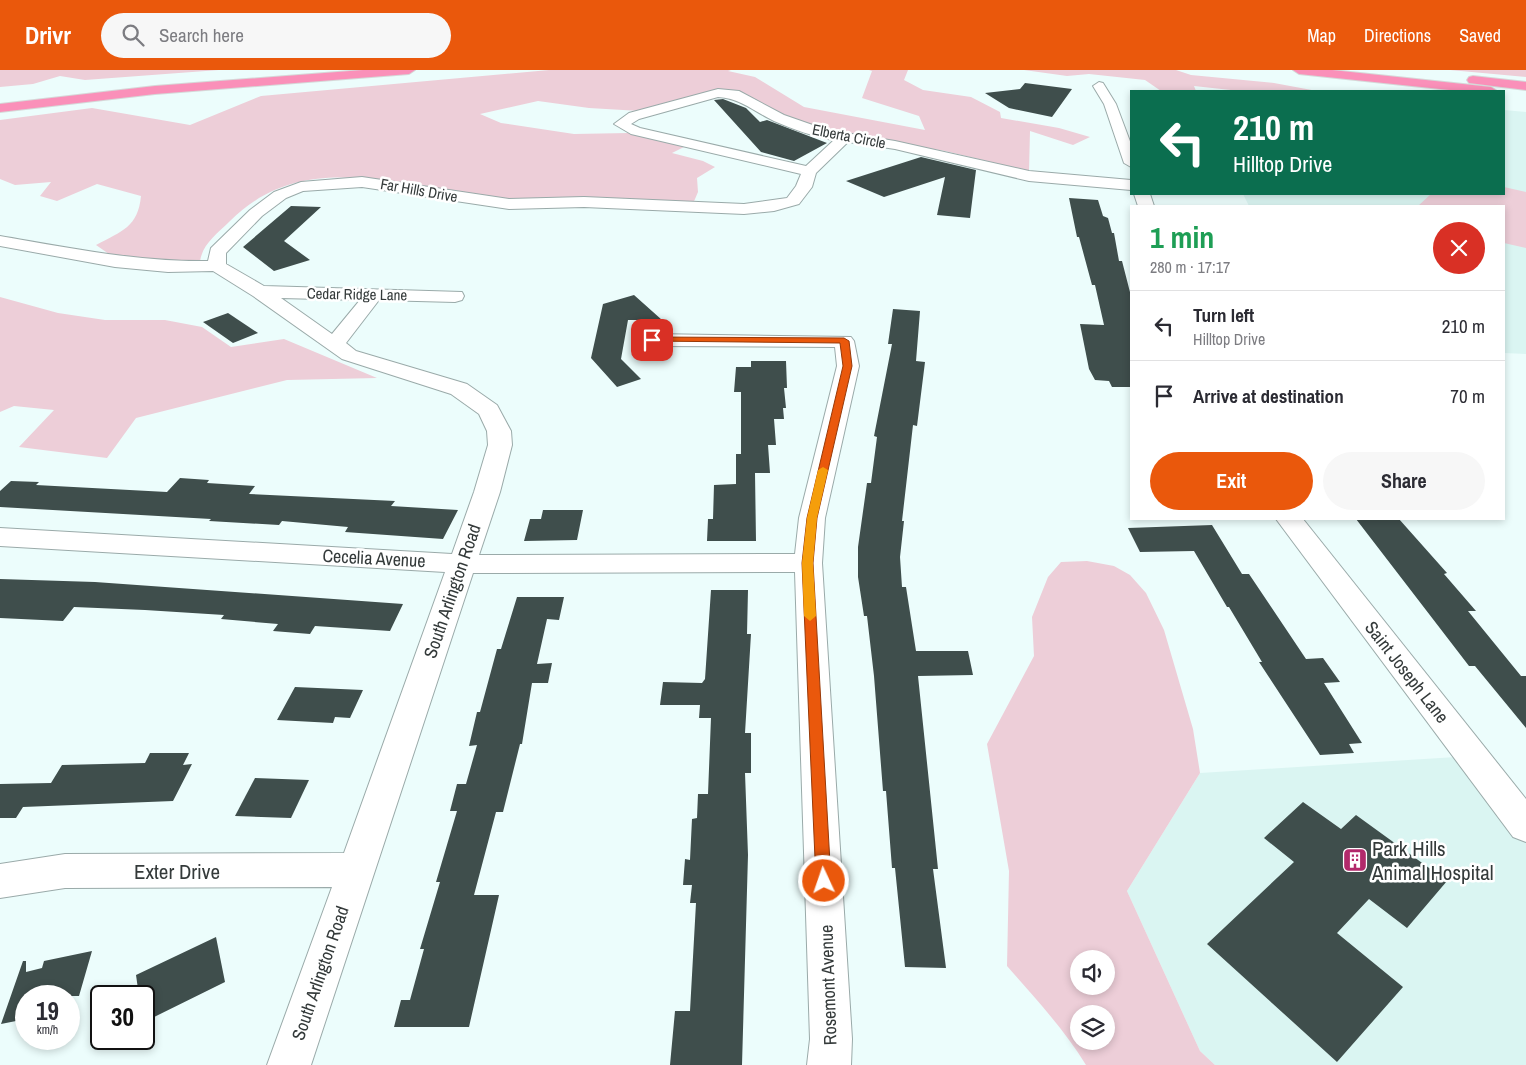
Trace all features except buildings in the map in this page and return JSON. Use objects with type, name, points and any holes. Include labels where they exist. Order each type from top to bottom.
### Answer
[{"type":"highway","points":[[0,98],[144,82],[290,70]]},
{"type":"highway","points":[[0,108],[155,90],[409,70]]},
{"type":"highway","points":[[1299,70],[1482,90]]},
{"type":"highway","points":[[1375,70],[1526,86]]},
{"type":"highway","points":[[1505,92],[1526,95]]},
{"type":"street","points":[[1098,86],[1110,104],[1130,160]]},
{"type":"street","name":"Elberta Circle","points":[[809,171],[636,130],[621,124],[634,116],[700,97],[725,92],[740,95],[779,118],[824,134],[895,145],[1029,176],[1130,185]]},
{"type":"street","name":"Far Hills Drive","points":[[217,266],[217,252],[256,213],[280,195],[314,184],[372,182],[509,204],[584,202],[744,209],[774,206],[793,201],[801,192],[809,171],[845,137]]},
{"type":"street","points":[[0,241],[116,262],[168,267],[217,266]]},
{"type":"street","name":"South Arlington Road","points":[[217,266],[260,292],[349,354],[459,389],[489,410],[498,431],[500,445],[289,1065]]},
{"type":"street","name":"Cedar Ridge Lane","points":[[260,292],[455,296]]},
{"type":"street","points":[[335,344],[374,294]]},
{"type":"street","name":"Rosemont Avenue","points":[[652,340],[844,341],[848,366],[812,518],[808,563],[831,1029],[829,1065]]},
{"type":"street","name":"Saint Joseph Lane","points":[[1290,520],[1526,826]]},
{"type":"street","name":"Cecelia Avenue","points":[[0,537],[461,564],[808,563]]},
{"type":"street","name":"Exter Drive","points":[[0,881],[65,871],[355,870]]},
{"type":"shaded area","points":[[0,70],[219,70],[85,80],[60,76],[33,84],[0,87]]},
{"type":"shaded area","points":[[549,70],[731,70],[728,71],[755,77],[804,107],[925,130],[919,116],[862,98],[872,71],[869,70],[908,70],[904,80],[923,90],[971,97],[1000,112],[1001,118],[1059,128],[1090,137],[1073,145],[1030,131],[1029,171],[945,151],[823,130],[793,120],[741,92],[721,89],[640,111],[589,108],[538,101],[480,114],[501,123],[574,134],[628,133],[686,146],[672,153],[703,161],[715,167],[697,178],[698,192],[692,206],[496,200],[392,182],[358,178],[324,178],[292,184],[260,198],[215,235],[204,250],[200,262],[167,262],[109,254],[96,245],[127,227],[136,215],[141,196],[97,184],[57,201],[40,196],[51,182],[15,185],[0,179],[0,120],[92,108],[190,125],[261,96]]},
{"type":"shaded area","points":[[1024,70],[1176,70],[1191,75],[1274,83],[1312,90],[1231,90],[1194,86],[1196,90],[1160,90],[1145,80],[1089,74],[1067,76]]},
{"type":"shaded area","points":[[1450,70],[1526,70],[1526,77]]},
{"type":"shaded area","points":[[1505,110],[1526,112],[1526,354],[1505,353],[1505,205],[1248,205],[1244,195],[1505,195]]},
{"type":"shaded area","points":[[1505,187],[1526,192],[1526,248],[1505,243],[1505,205],[1419,205],[1430,195],[1505,195]]},
{"type":"shaded area","points":[[0,297],[58,313],[105,320],[165,320],[202,327],[231,347],[284,339],[377,378],[287,380],[136,418],[107,458],[19,447],[54,410],[14,406],[0,412]]},
{"type":"shaded area","points":[[1087,561],[1114,566],[1130,575],[1146,593],[1164,630],[1193,729],[1200,773],[1127,891],[1200,1051],[1215,1065],[1086,1065],[1076,1050],[1115,1050],[1115,1005],[1070,1005],[1070,1042],[1038,1001],[1007,966],[1009,871],[987,744],[1034,656],[1032,617],[1048,577],[1061,562]]},
{"type":"shaded area","points":[[1472,756],[1526,826],[1526,1065],[1215,1065],[1200,1051],[1127,891],[1200,773]]},
{"type":"slow traffic","points":[[810,616],[808,563],[812,518],[823,470]]},
{"type":"place","name":"Park Hills Animal Hospital","points":[[1355,860]]},
{"type":"route","points":[[652,340],[844,341],[848,366],[812,518],[808,563],[824,881]]}]
